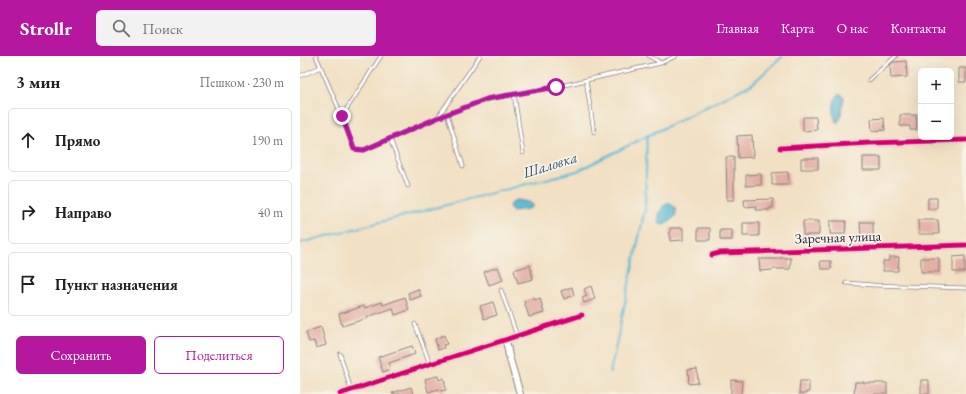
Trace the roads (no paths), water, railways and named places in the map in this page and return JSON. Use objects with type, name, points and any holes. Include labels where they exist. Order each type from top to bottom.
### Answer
[{"type":"street","points":[[780,148],[966,140]]},
{"type":"street","name":"Заречная улица","points":[[712,255],[966,245]]},
{"type":"street","points":[[340,394],[582,315]]},
{"type":"street","points":[[506,340],[520,394]]},
{"type":"lane","points":[[316,56],[342,116],[354,149],[364,150],[437,118],[487,99],[556,87],[661,63],[676,56]]},
{"type":"lane","points":[[342,116],[381,56]]},
{"type":"lane","points":[[437,118],[480,56]]},
{"type":"lane","points":[[649,56],[661,63]]},
{"type":"lane","points":[[869,80],[896,56]]},
{"type":"lane","points":[[300,76],[321,67]]},
{"type":"lane","points":[[586,80],[594,132]]},
{"type":"lane","points":[[514,94],[523,153]]},
{"type":"lane","points":[[447,114],[463,166]]},
{"type":"lane","points":[[390,139],[408,186]]},
{"type":"lane","points":[[846,284],[966,288]]},
{"type":"lane","points":[[501,290],[517,336]]},
{"type":"lane","points":[[415,324],[430,364]]},
{"type":"lane","points":[[340,354],[351,390]]},
{"type":"water","points":[[838,95],[842,95],[844,98],[840,120],[836,122],[834,108]]},
{"type":"water","points":[[517,200],[529,202],[532,204],[532,207],[513,211],[509,207],[512,202]]},
{"type":"water","points":[[670,203],[674,206],[676,213],[673,219],[663,225],[659,223],[659,215],[663,206]]},
{"type":"waterway","name":"Шаловка","points":[[300,243],[577,171],[752,84],[783,56]]},
{"type":"waterway","points":[[610,373],[645,209],[647,135]]}]
